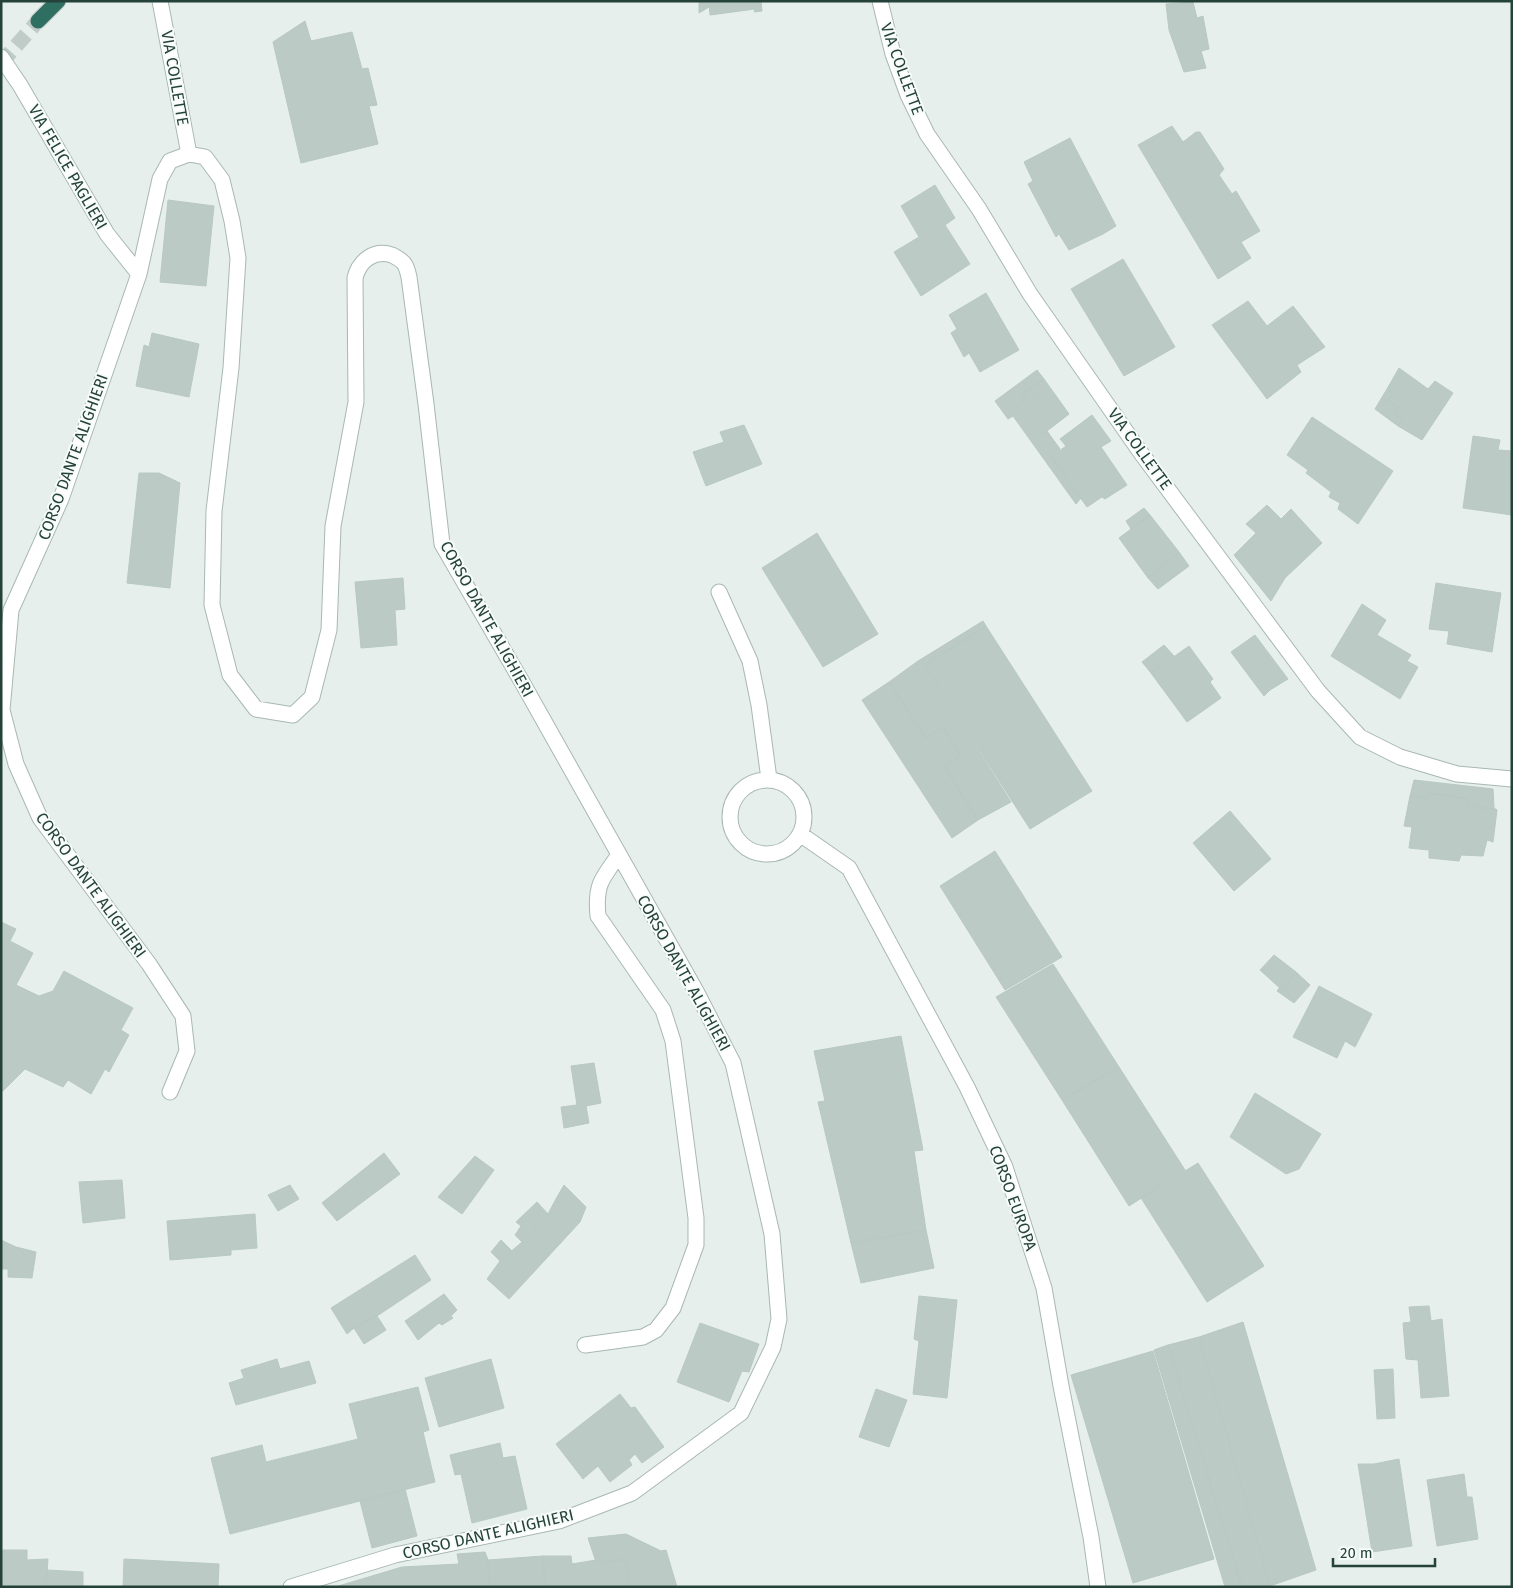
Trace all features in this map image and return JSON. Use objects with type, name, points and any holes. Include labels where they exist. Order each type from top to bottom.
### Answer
[{"type":"highway","points":[[38,21],[58,1]]},
{"type":"street","name":"VIA COLLETTE","points":[[160,1],[189,154]]},
{"type":"street","name":"VIA COLLETTE","points":[[880,1],[893,54],[908,95],[927,134],[979,209],[1030,294],[1136,445],[1318,691],[1360,737],[1400,757],[1457,774],[1512,779]]},
{"type":"street","name":"VIA FELICE PAGLIERI","points":[[1,57],[20,85],[107,234],[139,274]]},
{"type":"street","name":"CORSO DANTE ALIGHIERI","points":[[170,1092],[187,1051],[183,1016],[149,964],[40,818],[16,764],[2,710],[11,610],[61,499],[139,274],[160,179],[170,161],[189,154],[205,157],[222,180],[232,221],[238,258],[231,368],[214,511],[212,605],[230,676],[256,709],[293,715],[312,697],[330,630],[333,526],[356,402],[355,278],[357,269],[369,256],[386,254],[395,256],[404,263],[409,277],[442,544],[697,993],[733,1063],[772,1234],[779,1319],[773,1347],[741,1412],[632,1493],[559,1521],[395,1555],[291,1587]]},
{"type":"street","points":[[719,592],[750,661],[760,705],[769,780]]},
{"type":"street","points":[[769,780],[781,782],[792,789],[799,798],[804,810],[804,822],[800,834],[793,844],[783,851],[771,854],[758,854],[747,849],[737,841],[731,830],[729,818],[731,806],[736,795],[745,786],[756,781],[769,780]]},
{"type":"street","name":"CORSO EUROPA","points":[[800,834],[849,868],[967,1087],[1005,1168],[1044,1288],[1091,1537],[1098,1587]]},
{"type":"street","points":[[585,1345],[643,1337],[656,1330],[673,1308],[696,1245],[696,1218],[673,1041],[663,1010],[598,916],[596,901],[598,886],[619,855]]},
{"type":"building","points":[[699,1],[709,1],[709,7],[699,13]]},
{"type":"building","points":[[709,1],[761,1],[762,11],[754,12],[755,9],[710,15]]},
{"type":"building","points":[[1193,2],[1197,18],[1203,16],[1209,49],[1201,51],[1206,68],[1184,72],[1169,30],[1166,4]]},
{"type":"building","points":[[305,21],[311,41],[352,32],[362,69],[368,68],[377,105],[369,106],[378,144],[301,163],[273,42]]},
{"type":"building","points":[[1172,126],[1183,142],[1196,132],[1200,132],[1224,169],[1219,175],[1232,194],[1236,191],[1260,231],[1241,242],[1251,258],[1218,279],[1138,145]]},
{"type":"building","points":[[1070,138],[1116,226],[1069,250],[1059,234],[1056,237],[1028,184],[1033,181],[1024,162]]},
{"type":"building","points":[[935,185],[955,218],[945,225],[970,264],[921,296],[894,252],[919,237],[901,206]]},
{"type":"building","points":[[168,200],[214,206],[206,286],[160,282]]},
{"type":"building","points":[[1123,259],[1175,347],[1124,376],[1071,289]]},
{"type":"building","points":[[986,293],[1019,350],[980,372],[969,353],[964,357],[951,333],[957,329],[949,315]]},
{"type":"building","points":[[1248,301],[1267,326],[1293,306],[1325,347],[1297,365],[1301,372],[1267,399],[1212,325]]},
{"type":"building","points":[[152,333],[199,344],[189,397],[136,386],[144,345],[149,347]]},
{"type":"building","points":[[1399,368],[1428,389],[1435,381],[1453,393],[1422,440],[1398,426],[1403,420],[1393,414],[1398,407],[1388,401],[1393,393],[1387,389]]},
{"type":"building","points":[[1037,370],[1044,379],[1022,394],[1026,398],[1016,405],[1038,438],[1047,431],[1060,449],[1051,457],[1081,498],[1076,504],[1013,416],[1008,419],[995,401]]},
{"type":"building","points":[[1044,379],[1069,414],[1038,438],[1016,405],[1026,398],[1022,394]]},
{"type":"building","points":[[1387,389],[1393,393],[1388,401],[1398,407],[1393,414],[1403,420],[1398,426],[1375,409]]},
{"type":"building","points":[[1092,415],[1111,441],[1101,447],[1127,485],[1105,499],[1102,497],[1087,507],[1051,457],[1066,446],[1060,439]]},
{"type":"building","points":[[1312,417],[1393,471],[1358,524],[1338,509],[1340,503],[1329,497],[1331,492],[1306,473],[1308,470],[1287,455]]},
{"type":"building","points":[[744,425],[762,464],[706,486],[693,452],[724,442],[720,432]]},
{"type":"building","points":[[1473,436],[1500,440],[1498,450],[1512,451],[1512,515],[1463,508]]},
{"type":"building","points":[[139,473],[159,473],[180,483],[170,588],[127,583]]},
{"type":"building","points":[[1267,505],[1281,519],[1291,509],[1322,543],[1285,578],[1249,540],[1256,533],[1246,524]]},
{"type":"building","points":[[1144,508],[1150,515],[1131,529],[1126,521]]},
{"type":"building","points":[[1150,515],[1179,552],[1148,578],[1119,538]]},
{"type":"building","points":[[817,533],[878,634],[823,667],[762,568]]},
{"type":"building","points":[[1249,540],[1285,578],[1271,601],[1234,555]]},
{"type":"building","points":[[1179,552],[1189,566],[1158,589],[1148,578]]},
{"type":"building","points":[[403,578],[405,609],[395,610],[397,645],[361,648],[355,582]]},
{"type":"building","points":[[1436,583],[1501,593],[1492,652],[1447,644],[1449,631],[1429,629]]},
{"type":"building","points":[[1362,604],[1386,620],[1377,635],[1411,655],[1407,661],[1418,667],[1400,699],[1331,656]]},
{"type":"building","points":[[983,621],[986,626],[925,665],[1011,802],[978,820],[944,766],[961,755],[943,727],[926,738],[889,682],[918,661]]},
{"type":"building","points":[[986,626],[1092,791],[1030,829],[925,665]]},
{"type":"building","points":[[1255,635],[1288,679],[1264,696],[1231,652]]},
{"type":"building","points":[[1164,645],[1174,656],[1151,673],[1142,662]]},
{"type":"building","points":[[1189,646],[1213,679],[1210,682],[1221,698],[1187,722],[1151,673]]},
{"type":"building","points":[[889,682],[926,738],[943,727],[961,755],[944,766],[978,820],[952,838],[862,700]]},
{"type":"building","points":[[1414,780],[1493,789],[1494,808],[1497,810],[1467,805],[1468,799],[1429,793],[1428,798],[1410,796]]},
{"type":"building","points":[[1429,793],[1468,799],[1467,805],[1497,810],[1493,842],[1487,840],[1483,856],[1461,855],[1459,861],[1429,858],[1429,850],[1409,848],[1412,827],[1404,826],[1410,796],[1428,798]]},
{"type":"building","points":[[1230,811],[1271,859],[1234,891],[1193,843]]},
{"type":"building","points":[[995,851],[1062,957],[1005,990],[940,886]]},
{"type":"building","points":[[1,922],[16,929],[10,941],[33,953],[16,985],[39,996],[53,991],[64,971],[133,1008],[121,1030],[129,1035],[109,1072],[105,1069],[91,1094],[68,1080],[63,1087],[25,1069],[3,1091],[1,1088]]},
{"type":"building","points":[[1274,955],[1296,972],[1282,990],[1260,970]]},
{"type":"building","points":[[1053,964],[1119,1067],[1062,1100],[996,997]]},
{"type":"building","points":[[1296,972],[1310,985],[1294,1003],[1277,991],[1280,987],[1282,990]]},
{"type":"building","points":[[1319,986],[1372,1014],[1355,1047],[1345,1041],[1337,1058],[1293,1037]]},
{"type":"building","points":[[901,1036],[923,1150],[914,1151],[926,1230],[851,1243],[818,1102],[825,1101],[814,1051]]},
{"type":"building","points":[[594,1063],[601,1103],[586,1106],[589,1123],[564,1128],[561,1107],[577,1105],[571,1066]]},
{"type":"building","points":[[1119,1067],[1185,1170],[1129,1206],[1062,1100]]},
{"type":"building","points":[[1255,1093],[1321,1134],[1299,1169],[1286,1174],[1230,1137]]},
{"type":"building","points":[[384,1153],[400,1174],[337,1221],[322,1203]]},
{"type":"building","points":[[475,1156],[494,1170],[462,1214],[438,1197]]},
{"type":"building","points":[[1198,1163],[1264,1266],[1207,1302],[1141,1198]]},
{"type":"building","points":[[122,1180],[125,1218],[83,1223],[79,1182]]},
{"type":"building","points":[[290,1185],[299,1199],[278,1211],[268,1195]]},
{"type":"building","points":[[564,1185],[586,1207],[580,1222],[556,1199]]},
{"type":"building","points":[[556,1199],[580,1222],[509,1299],[487,1279],[500,1261],[522,1242],[548,1214]]},
{"type":"building","points":[[537,1202],[548,1214],[522,1242],[515,1235],[521,1226],[516,1222]]},
{"type":"building","points":[[255,1214],[257,1248],[231,1250],[231,1255],[170,1260],[167,1221]]},
{"type":"building","points":[[926,1230],[934,1268],[861,1283],[851,1243]]},
{"type":"building","points":[[1,1240],[16,1247],[36,1252],[32,1278],[8,1277],[8,1269],[1,1269]]},
{"type":"building","points":[[501,1240],[512,1251],[500,1261],[491,1252]]},
{"type":"building","points":[[415,1255],[431,1280],[347,1334],[331,1308]]},
{"type":"building","points":[[444,1294],[457,1310],[451,1316],[453,1318],[442,1325],[439,1323],[418,1340],[405,1321]]},
{"type":"building","points":[[919,1296],[957,1300],[947,1398],[913,1394],[919,1341],[914,1339]]},
{"type":"building","points":[[1429,1306],[1431,1321],[1442,1319],[1449,1396],[1421,1398],[1418,1360],[1406,1359],[1403,1323],[1411,1322],[1409,1307]]},
{"type":"building","points":[[377,1316],[386,1330],[364,1344],[354,1328]]},
{"type":"building","points":[[1243,1322],[1316,1570],[1270,1586],[1199,1337]]},
{"type":"building","points":[[700,1323],[759,1344],[749,1372],[742,1371],[729,1402],[677,1382]]},
{"type":"building","points":[[1199,1337],[1270,1586],[1242,1587],[1168,1345]]},
{"type":"building","points":[[1168,1345],[1242,1587],[1225,1587],[1154,1350]]},
{"type":"building","points":[[1153,1351],[1214,1559],[1133,1583],[1071,1375]]},
{"type":"building","points":[[277,1359],[280,1369],[309,1361],[316,1383],[236,1405],[229,1383],[244,1378],[241,1370]]},
{"type":"building","points":[[491,1359],[504,1408],[439,1427],[425,1378]]},
{"type":"building","points":[[1393,1369],[1395,1418],[1377,1419],[1374,1370]]},
{"type":"building","points":[[418,1387],[429,1430],[423,1432],[435,1482],[230,1534],[211,1458],[262,1445],[266,1462],[358,1439],[349,1404]]},
{"type":"building","points":[[876,1389],[907,1400],[889,1447],[859,1437]]},
{"type":"building","points":[[620,1394],[631,1408],[635,1407],[664,1447],[642,1463],[635,1454],[629,1460],[632,1465],[610,1482],[598,1466],[583,1479],[556,1444]]},
{"type":"building","points":[[500,1443],[503,1458],[515,1456],[527,1509],[472,1523],[461,1474],[455,1475],[450,1455]]},
{"type":"building","points":[[1399,1459],[1412,1546],[1372,1552],[1358,1464],[1374,1464]]},
{"type":"building","points":[[1464,1474],[1467,1497],[1472,1497],[1478,1539],[1437,1546],[1427,1480]]},
{"type":"building","points":[[405,1489],[417,1536],[372,1548],[360,1501]]},
{"type":"building","points":[[626,1534],[661,1551],[666,1550],[677,1587],[630,1587],[625,1560],[596,1562],[588,1538]]},
{"type":"building","points":[[1,1550],[27,1550],[27,1560],[48,1559],[46,1587],[1,1587]]},
{"type":"building","points":[[485,1552],[488,1560],[489,1587],[335,1587],[402,1567],[459,1564],[457,1554]]},
{"type":"building","points":[[543,1556],[545,1587],[489,1587],[488,1560]]},
{"type":"building","points":[[543,1556],[571,1556],[572,1564],[596,1560],[596,1562],[625,1560],[630,1587],[545,1587]]},
{"type":"building","points":[[124,1559],[219,1564],[218,1587],[123,1587]]},
{"type":"building","points":[[47,1570],[83,1572],[83,1587],[46,1587]]},
{"type":"tunnel","points":[[1,63],[38,21]]}]
